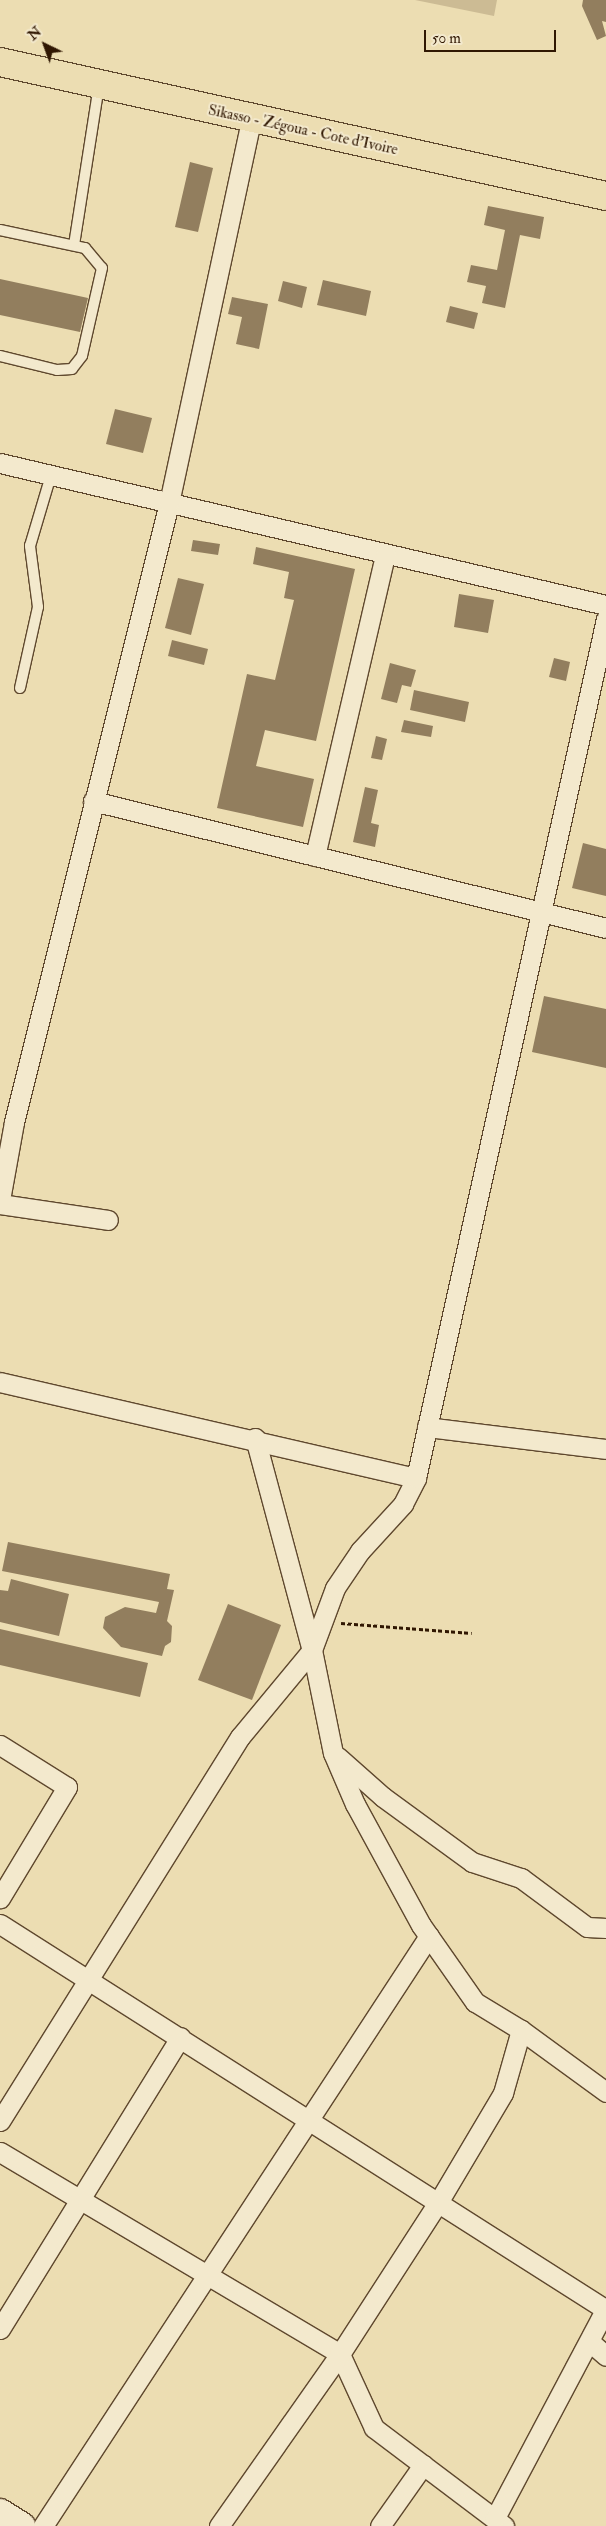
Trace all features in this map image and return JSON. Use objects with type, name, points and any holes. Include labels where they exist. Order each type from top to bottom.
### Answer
[{"type":"highway","name":"Sikasso - Zégoua - Cote d'Ivoire","points":[[0,62],[251,120],[606,196]]},
{"type":"street","points":[[0,1200],[7,1120],[93,801],[169,504],[251,120]]},
{"type":"street","points":[[0,463],[606,605]]},
{"type":"street","points":[[315,856],[385,554]]},
{"type":"street","points":[[0,2121],[87,1978],[240,1737],[312,1650],[335,1588],[360,1551],[403,1504],[416,1478],[539,911],[606,619]]},
{"type":"street","points":[[93,801],[606,928]]},
{"type":"street","points":[[0,1204],[108,1220]]},
{"type":"street","points":[[0,1382],[254,1438],[416,1478]]},
{"type":"street","points":[[427,1426],[606,1449]]},
{"type":"street","points":[[254,1438],[312,1650],[333,1753],[355,1804],[429,1936],[476,2002],[521,2030],[606,2092]]},
{"type":"street","points":[[0,1745],[67,1787],[0,1898]]},
{"type":"street","points":[[333,1753],[383,1797],[472,1862],[521,1878],[587,1927],[606,1928]]},
{"type":"street","points":[[0,1924],[606,2308],[499,2522],[374,2428],[340,2354],[0,2152]]},
{"type":"street","points":[[43,2526],[429,1936]]},
{"type":"street","points":[[219,2526],[340,2354],[439,2201],[503,2093],[521,2030]]},
{"type":"street","points":[[0,2328],[180,2037]]},
{"type":"street","points":[[590,2342],[606,2356]]},
{"type":"street","points":[[380,2526],[423,2464]]},
{"type":"street","points":[[0,2513],[21,2526]]},
{"type":"lane","points":[[74,245],[99,85]]},
{"type":"lane","points":[[0,230],[85,248],[102,268],[82,356],[72,369],[57,370],[0,356]]},
{"type":"lane","points":[[20,688],[38,607],[30,546],[51,475]]},
{"type":"path","points":[[340,1623],[472,1633]]},
{"type":"shaded area","points":[[415,0],[497,0],[494,16]]},
{"type":"building","points":[[583,0],[606,0],[606,22],[602,21],[606,36],[597,40],[582,6]]},
{"type":"building","points":[[190,162],[213,168],[198,232],[175,227]]},
{"type":"building","points":[[488,206],[544,217],[540,239],[520,235],[505,308],[482,303],[486,286],[467,282],[471,265],[497,270],[505,230],[484,225]]},
{"type":"building","points":[[0,279],[88,298],[80,332],[0,315]]},
{"type":"building","points":[[323,280],[371,291],[366,316],[317,305]]},
{"type":"building","points":[[283,281],[307,287],[302,308],[278,301]]},
{"type":"building","points":[[232,297],[268,304],[259,349],[236,344],[242,317],[228,314]]},
{"type":"building","points":[[450,306],[478,313],[474,329],[446,322]]},
{"type":"building","points":[[115,409],[152,418],[143,453],[106,444]]},
{"type":"building","points":[[193,540],[220,544],[218,555],[191,551]]},
{"type":"building","points":[[256,547],[355,569],[316,741],[265,730],[256,766],[314,779],[303,827],[217,808],[247,674],[275,680],[294,600],[284,598],[289,572],[253,564]]},
{"type":"building","points":[[178,578],[204,584],[191,635],[165,628]]},
{"type":"building","points":[[459,594],[494,600],[488,633],[454,627]]},
{"type":"building","points":[[172,640],[208,649],[204,665],[168,656]]},
{"type":"building","points":[[554,658],[570,662],[566,681],[549,677]]},
{"type":"building","points":[[390,663],[416,670],[411,687],[402,685],[397,703],[381,699]]},
{"type":"building","points":[[414,690],[469,702],[465,722],[410,710]]},
{"type":"building","points":[[404,720],[433,726],[431,737],[401,732]]},
{"type":"building","points":[[376,736],[387,739],[382,760],[371,758]]},
{"type":"building","points":[[365,787],[378,790],[371,823],[379,825],[375,847],[353,842]]},
{"type":"building","points":[[583,843],[606,849],[606,896],[572,888]]},
{"type":"building","points":[[544,996],[606,1009],[606,1068],[532,1052]]},
{"type":"building","points":[[8,1542],[170,1574],[167,1589],[174,1590],[167,1621],[172,1626],[171,1642],[165,1646],[162,1656],[121,1647],[103,1628],[105,1617],[125,1607],[156,1613],[159,1602],[2,1571]]},
{"type":"building","points":[[11,1579],[69,1594],[59,1636],[0,1622],[0,1590],[8,1591]]},
{"type":"building","points":[[228,1604],[281,1625],[252,1700],[198,1680]]},
{"type":"building","points":[[0,1629],[148,1663],[140,1697],[0,1665]]}]
